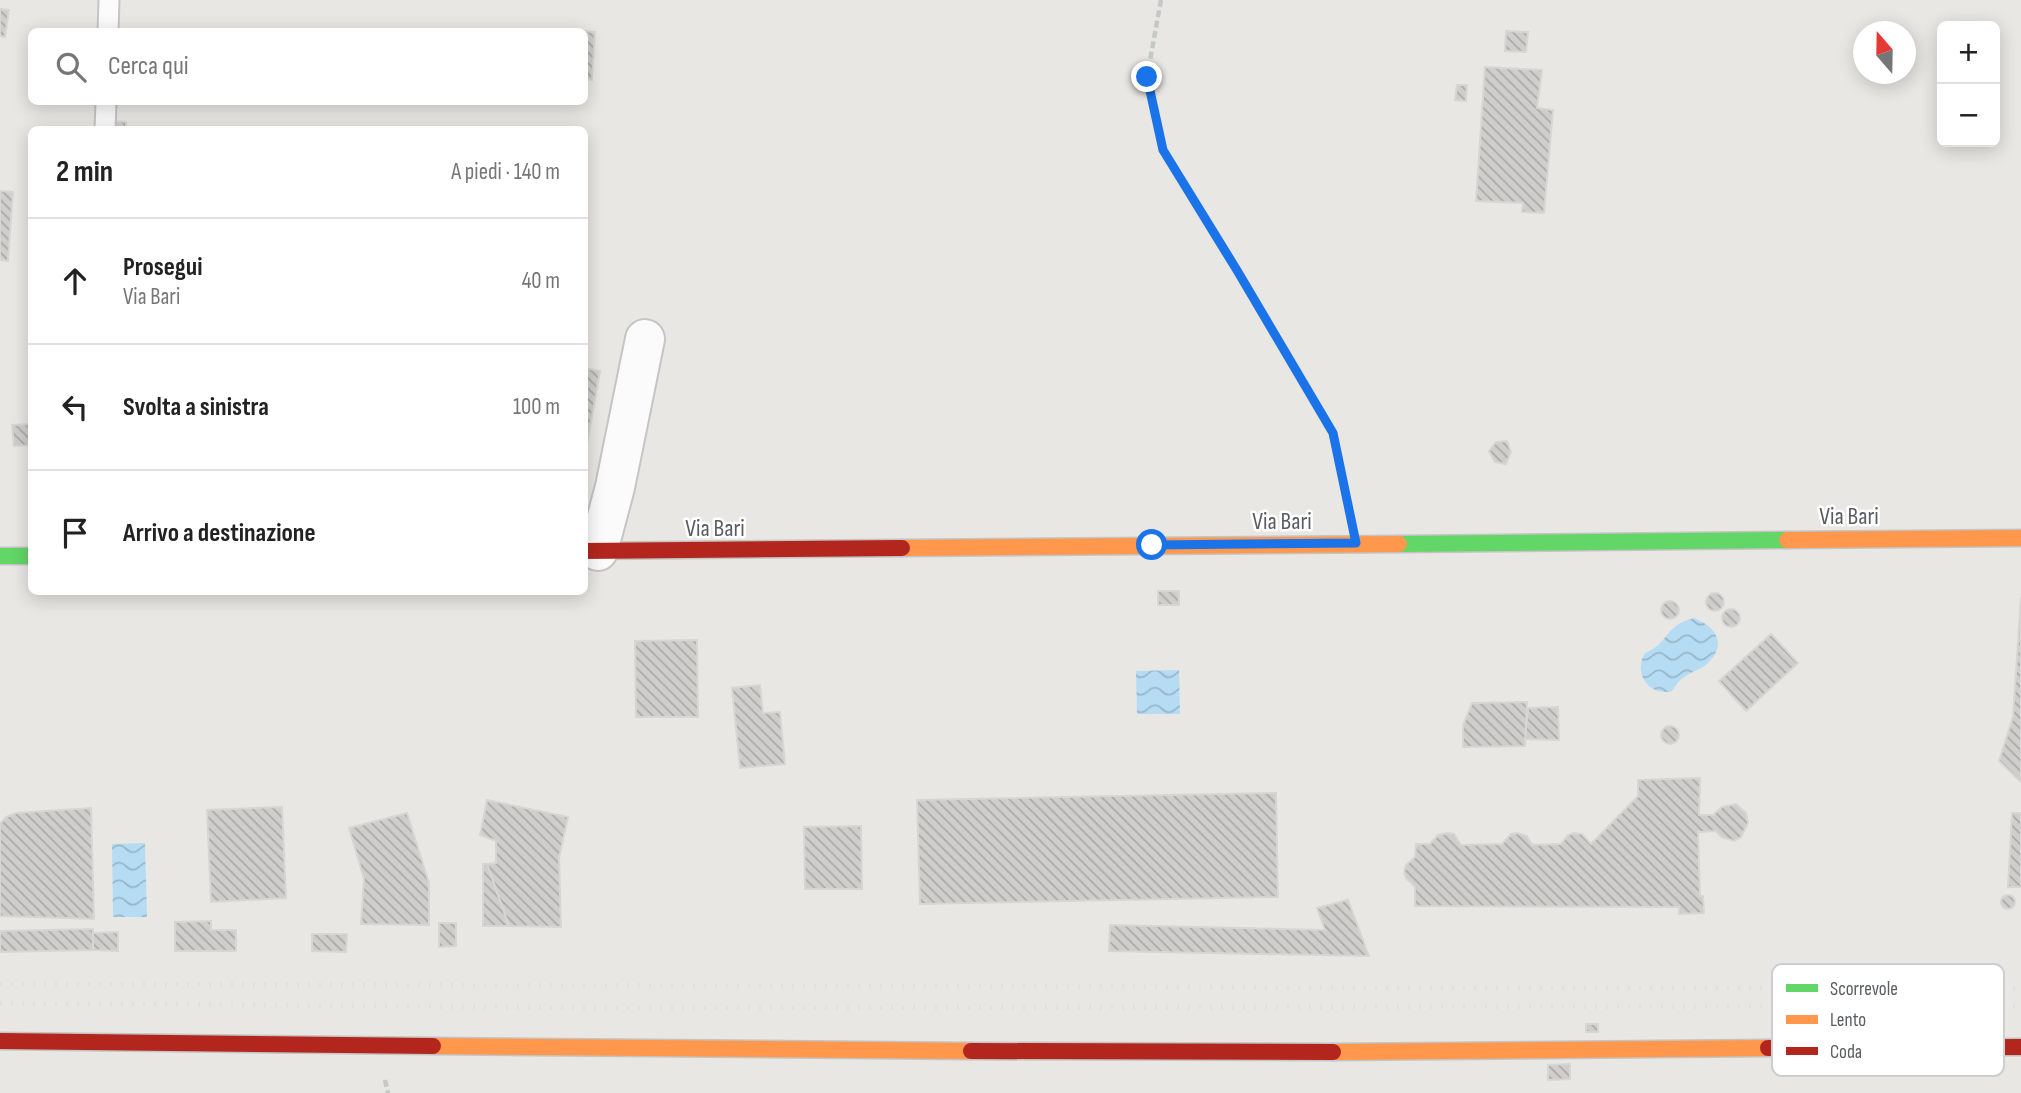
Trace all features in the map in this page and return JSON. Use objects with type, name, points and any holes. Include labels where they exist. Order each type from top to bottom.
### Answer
[{"type":"street","points":[[591,551],[615,487],[645,338]]},
{"type":"street","name":"Via Bari","points":[[591,551],[2021,538]]},
{"type":"street","points":[[0,556],[28,556]]},
{"type":"street","points":[[0,1041],[1340,1052],[1772,1049]]},
{"type":"lane","points":[[108,28],[109,0]]},
{"type":"lane","points":[[105,126],[106,105]]},
{"type":"path","points":[[1161,0],[1147,77],[1163,150],[1333,433],[1356,543]]},
{"type":"water","points":[[1694,618],[1708,626],[1717,637],[1717,650],[1713,657],[1707,664],[1681,679],[1672,691],[1663,692],[1650,687],[1642,675],[1645,653],[1659,644],[1677,625]]},
{"type":"water","points":[[1179,670],[1180,714],[1137,714],[1136,671]]},
{"type":"water","points":[[145,843],[147,917],[113,917],[112,844]]},
{"type":"building","points":[[0,9],[9,10],[5,37],[0,36]]},
{"type":"building","points":[[588,31],[595,32],[592,80],[588,80]]},
{"type":"building","points":[[1506,31],[1528,32],[1526,52],[1505,51]]},
{"type":"building","points":[[1485,67],[1542,70],[1537,108],[1553,110],[1544,213],[1522,212],[1523,203],[1476,201]]},
{"type":"building","points":[[1457,85],[1467,85],[1466,101],[1455,100]]},
{"type":"building","points":[[111,121],[126,122],[126,126],[111,126]]},
{"type":"building","points":[[0,191],[13,192],[8,261],[0,260]]},
{"type":"building","points":[[588,369],[600,371],[588,438]]},
{"type":"building","points":[[28,424],[28,445],[14,446],[12,425]]},
{"type":"building","points":[[1507,441],[1511,452],[1506,464],[1495,462],[1489,451],[1496,442]]},
{"type":"building","points":[[1158,591],[1179,591],[1179,605],[1158,605]]},
{"type":"building","points":[[1711,593],[1719,593],[1724,602],[1722,609],[1711,611],[1706,606],[1706,598]]},
{"type":"building","points":[[2021,597],[2021,782],[1999,761],[2013,717]]},
{"type":"building","points":[[1670,601],[1676,604],[1679,610],[1676,616],[1670,619],[1664,616],[1661,610],[1664,604]]},
{"type":"building","points":[[1731,609],[1737,612],[1740,618],[1737,624],[1731,627],[1725,624],[1722,618],[1725,612]]},
{"type":"building","points":[[1771,634],[1798,663],[1746,711],[1719,681]]},
{"type":"building","points":[[697,640],[698,717],[636,717],[635,641]]},
{"type":"building","points":[[760,685],[763,713],[780,712],[785,764],[740,768],[732,688]]},
{"type":"building","points":[[1527,702],[1525,746],[1463,747],[1463,725],[1472,703]]},
{"type":"building","points":[[1558,707],[1559,740],[1525,739],[1528,708]]},
{"type":"building","points":[[1670,726],[1676,729],[1679,735],[1676,741],[1670,744],[1664,741],[1661,735],[1664,729]]},
{"type":"building","points":[[1700,778],[1699,815],[1713,815],[1722,807],[1736,804],[1746,813],[1748,823],[1741,837],[1734,841],[1721,837],[1716,831],[1698,832],[1700,896],[1703,896],[1704,913],[1679,914],[1679,907],[1415,906],[1415,887],[1404,872],[1406,865],[1415,857],[1416,844],[1430,844],[1438,835],[1448,833],[1454,834],[1461,845],[1502,844],[1511,834],[1517,833],[1527,836],[1532,845],[1561,844],[1568,835],[1574,833],[1582,834],[1591,844],[1638,796],[1638,780]]},
{"type":"building","points":[[1276,793],[1278,897],[920,904],[917,800]]},
{"type":"building","points":[[487,800],[568,817],[559,858],[561,927],[509,926],[487,864],[496,863],[496,841],[480,835]]},
{"type":"building","points":[[282,807],[286,898],[211,902],[207,810]]},
{"type":"building","points":[[91,808],[94,919],[0,916],[0,824],[6,817],[16,813]]},
{"type":"building","points":[[407,813],[429,883],[429,925],[361,924],[364,879],[349,828]]},
{"type":"building","points":[[2012,813],[2021,813],[2021,887],[2008,887]]},
{"type":"building","points":[[861,826],[862,889],[805,889],[804,827]]},
{"type":"building","points":[[483,864],[487,864],[509,926],[483,926]]},
{"type":"building","points":[[2005,895],[2011,895],[2015,902],[2011,909],[2005,909],[2001,905],[2001,899]]},
{"type":"building","points":[[1348,900],[1369,956],[1109,951],[1110,925],[1325,930],[1317,908]]},
{"type":"building","points":[[211,921],[211,930],[236,930],[236,951],[175,951],[175,922]]},
{"type":"building","points":[[439,923],[456,923],[456,946],[439,947]]},
{"type":"building","points":[[93,929],[93,950],[0,952],[0,931]]},
{"type":"building","points":[[118,932],[118,951],[93,950],[93,933]]},
{"type":"building","points":[[312,934],[347,934],[346,952],[312,951]]},
{"type":"building","points":[[1586,1024],[1598,1024],[1598,1032],[1586,1032]]},
{"type":"building","points":[[1570,1064],[1570,1079],[1548,1080],[1548,1065]]},
{"type":"railway","points":[[0,984],[1772,988]]},
{"type":"railway","points":[[2004,989],[2021,989]]},
{"type":"railway","points":[[0,1003],[607,1008],[1772,1006]]},
{"type":"railway","points":[[2004,1006],[2021,1006]]},
{"type":"traffic: fast","points":[[1399,544],[1787,540]]},
{"type":"traffic: fast","points":[[0,556],[28,556]]},
{"type":"traffic: slow","points":[[1787,540],[2021,538]]},
{"type":"traffic: slow","points":[[902,548],[1399,544]]},
{"type":"traffic: slow","points":[[433,1046],[971,1051]]},
{"type":"traffic: slow","points":[[1333,1052],[1768,1048]]},
{"type":"traffic: jam","points":[[588,551],[902,548]]},
{"type":"traffic: jam","points":[[0,1041],[433,1046]]},
{"type":"traffic: jam","points":[[2004,1047],[2021,1047]]},
{"type":"traffic: jam","points":[[1768,1048],[1772,1048]]},
{"type":"traffic: jam","points":[[971,1051],[1333,1052]]},
{"type":"route","points":[[1147,77],[1163,150],[1333,433],[1356,543],[1152,545]]}]
